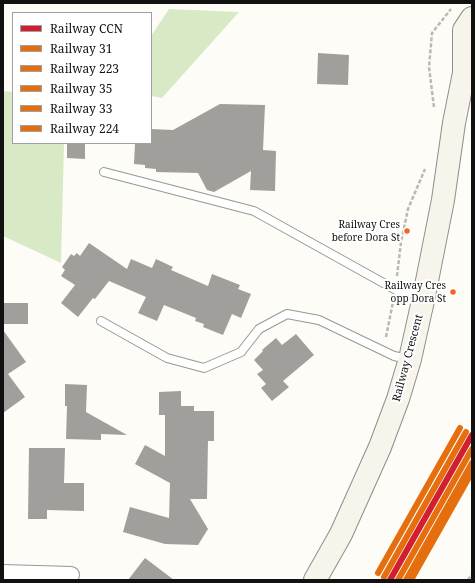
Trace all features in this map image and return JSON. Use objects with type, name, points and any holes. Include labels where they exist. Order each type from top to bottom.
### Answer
[{"type":"main road","name":"Railway Crescent","points":[[315,580],[341,534],[380,446],[398,399],[410,359],[443,200],[454,123],[468,69],[464,30],[472,18]]},
{"type":"street","points":[[3,573],[71,575]]},
{"type":"lane","points":[[104,172],[254,211],[396,290],[424,296]]},
{"type":"lane","points":[[101,321],[167,358],[204,368],[241,352],[259,329],[287,314],[319,320],[394,356],[410,359]]},
{"type":"path","points":[[434,111],[429,67],[432,32],[451,9]]},
{"type":"path","points":[[383,351],[396,290],[401,242],[408,209],[427,163]]},
{"type":"path","points":[[468,580],[472,574]]},
{"type":"green space","points":[[169,9],[239,12],[162,98],[152,96],[152,34]]},
{"type":"green space","points":[[3,91],[12,92],[12,144],[64,144],[61,263],[3,236]]},
{"type":"building","points":[[318,53],[349,55],[348,85],[317,84]]},
{"type":"building","points":[[220,104],[265,105],[263,150],[276,151],[275,191],[250,190],[251,171],[214,192],[207,190],[198,173],[156,172],[156,169],[145,168],[145,165],[134,164],[135,144],[152,144],[152,129],[173,130]]},
{"type":"building","points":[[67,144],[85,144],[85,159],[67,158]]},
{"type":"building","points":[[89,243],[127,269],[131,259],[152,268],[156,259],[173,267],[171,270],[208,286],[212,274],[240,285],[238,289],[251,294],[241,318],[232,314],[223,335],[203,327],[204,324],[195,321],[196,318],[164,305],[157,321],[138,313],[146,297],[109,281],[78,317],[61,303],[75,285],[61,276],[65,270],[62,267],[71,254],[74,256],[77,253],[80,256]]},
{"type":"building","points":[[3,303],[28,303],[28,324],[3,324]]},
{"type":"building","points":[[3,330],[26,362],[8,374],[25,397],[3,413]]},
{"type":"building","points":[[296,334],[314,355],[283,381],[289,387],[272,401],[261,388],[266,384],[257,374],[263,370],[254,360],[263,351],[262,350],[276,338],[282,345]]},
{"type":"building","points":[[65,384],[87,385],[86,412],[127,435],[101,434],[101,440],[66,439],[67,406],[65,406]]},
{"type":"building","points":[[181,391],[181,406],[194,406],[194,411],[214,411],[214,441],[208,441],[207,499],[190,499],[208,529],[198,545],[165,544],[123,532],[130,507],[169,518],[170,483],[135,464],[145,445],[165,456],[165,415],[159,415],[159,392]]},
{"type":"building","points":[[29,448],[65,448],[64,483],[84,483],[84,511],[47,510],[47,519],[28,519]]},
{"type":"building","points":[[145,558],[174,580],[128,580]]},
{"type":"rail line","name":"33","points":[[378,573],[460,428]]},
{"type":"rail line","name":"223","points":[[384,577],[466,432]]},
{"type":"rail line","name":"CCN","points":[[390,580],[472,435]]},
{"type":"rail line","name":"31","points":[[398,580],[472,449]]},
{"type":"rail line","name":"35","points":[[406,580],[472,463]]},
{"type":"rail line","name":"224","points":[[411,580],[472,472]]},
{"type":"place","name":"Railway Cres before Dora St","points":[[407,231]]},
{"type":"place","name":"Railway Cres opp Dora St","points":[[453,292]]}]
